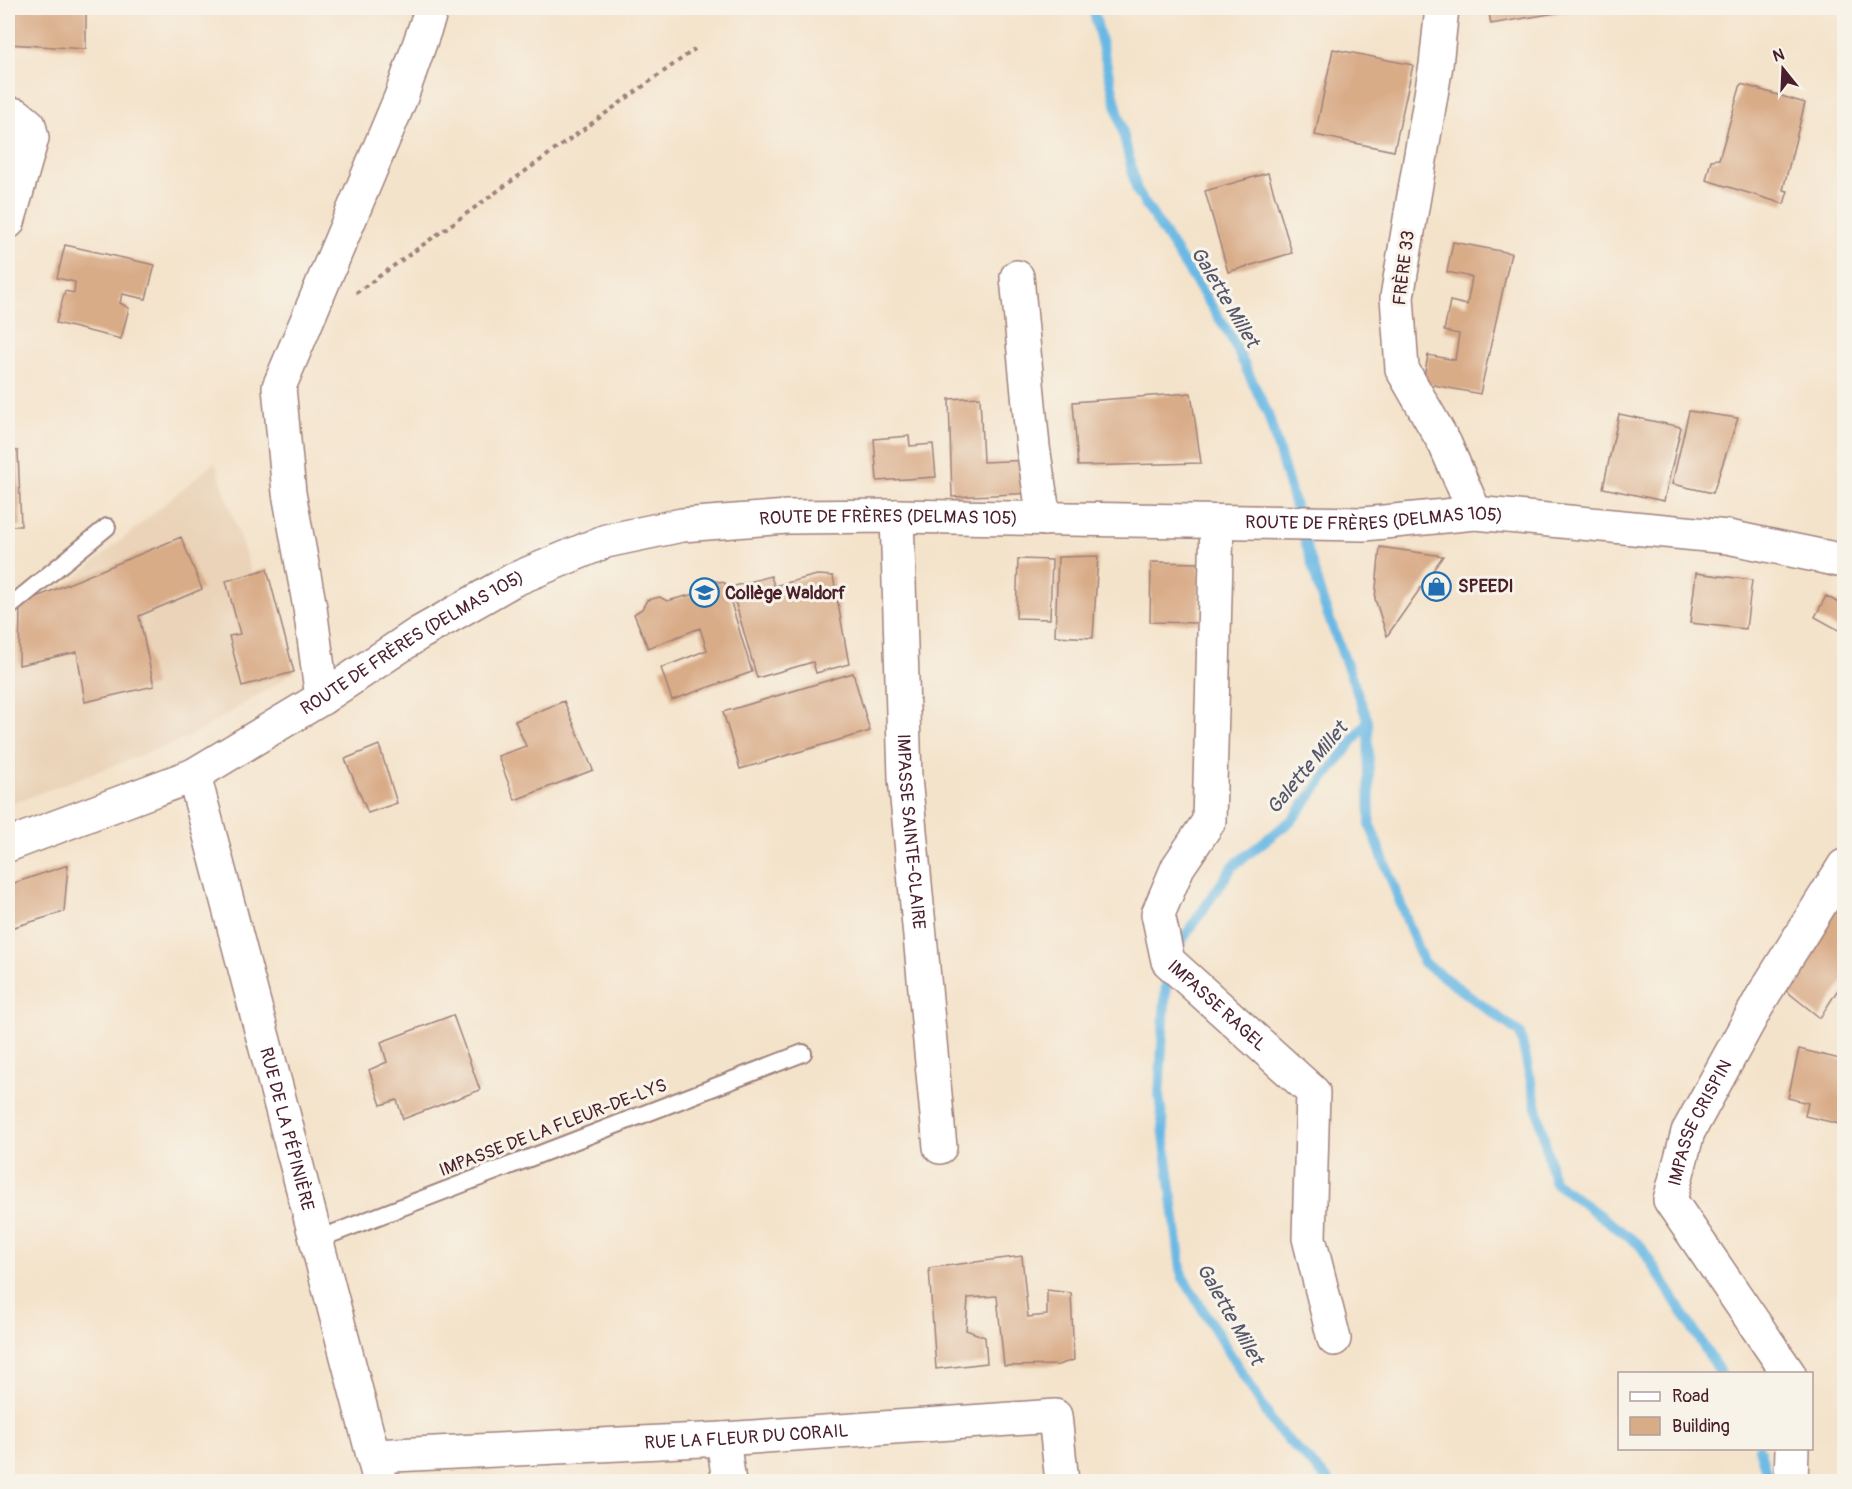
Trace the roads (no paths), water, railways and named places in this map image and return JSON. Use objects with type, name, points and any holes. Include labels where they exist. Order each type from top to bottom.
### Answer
[{"type":"street","points":[[322,698],[310,608],[289,493],[279,387],[400,97],[432,8]]},
{"type":"street","name":"FRÈRE 33","points":[[1442,8],[1436,65],[1397,297],[1402,369],[1445,444],[1475,513]]},
{"type":"street","points":[[8,113],[17,115],[29,125],[32,138],[8,222]]},
{"type":"street","points":[[1017,277],[1033,447],[1044,519]]},
{"type":"street","name":"ROUTE DE FRÈRES (DELMAS 105)","points":[[8,845],[194,776],[322,698],[418,634],[513,580],[606,541],[682,525],[787,517],[897,516],[1364,524],[1475,513],[1728,537],[1845,561]]},
{"type":"street","name":"IMPASSE SAINTE-CLAIRE","points":[[897,516],[905,778],[940,1147]]},
{"type":"street","name":"IMPASSE RAGEL","points":[[1230,521],[1209,821],[1178,867],[1158,914],[1168,961],[1313,1092],[1309,1238],[1334,1339]]},
{"type":"street","name":"RUE DE LA PÉPINIÈRE","points":[[194,776],[376,1469]]},
{"type":"street","name":"IMPASSE CRISPIN","points":[[1788,1372],[1670,1200],[1688,1132],[1762,997],[1845,866]]},
{"type":"street","name":"RUE LA FLEUR DU CORAIL","points":[[376,1469],[723,1439],[1055,1416],[1062,1482]]},
{"type":"street","points":[[723,1439],[729,1482]]},
{"type":"street","points":[[1791,1482],[1792,1450]]},
{"type":"lane","points":[[8,608],[107,527]]},
{"type":"lane","name":"IMPASSE DE LA FLEUR-DE-LYS","points":[[316,1240],[803,1053]]},
{"type":"waterway","name":"Galette Millet","points":[[1093,8],[1137,191],[1230,335],[1268,414],[1323,602],[1368,721],[1293,819],[1233,866],[1174,952]]},
{"type":"waterway","points":[[1368,721],[1370,825],[1423,962],[1520,1033],[1554,1182],[1640,1245],[1720,1372]]},
{"type":"waterway","name":"Galette Millet","points":[[1167,968],[1159,1095],[1182,1276],[1276,1428],[1330,1482]]},
{"type":"waterway","points":[[1760,1450],[1769,1482]]},
{"type":"place","name":"SPEEDI","points":[[1437,586]]},
{"type":"place","name":"Collège Waldorf","points":[[704,593]]}]
